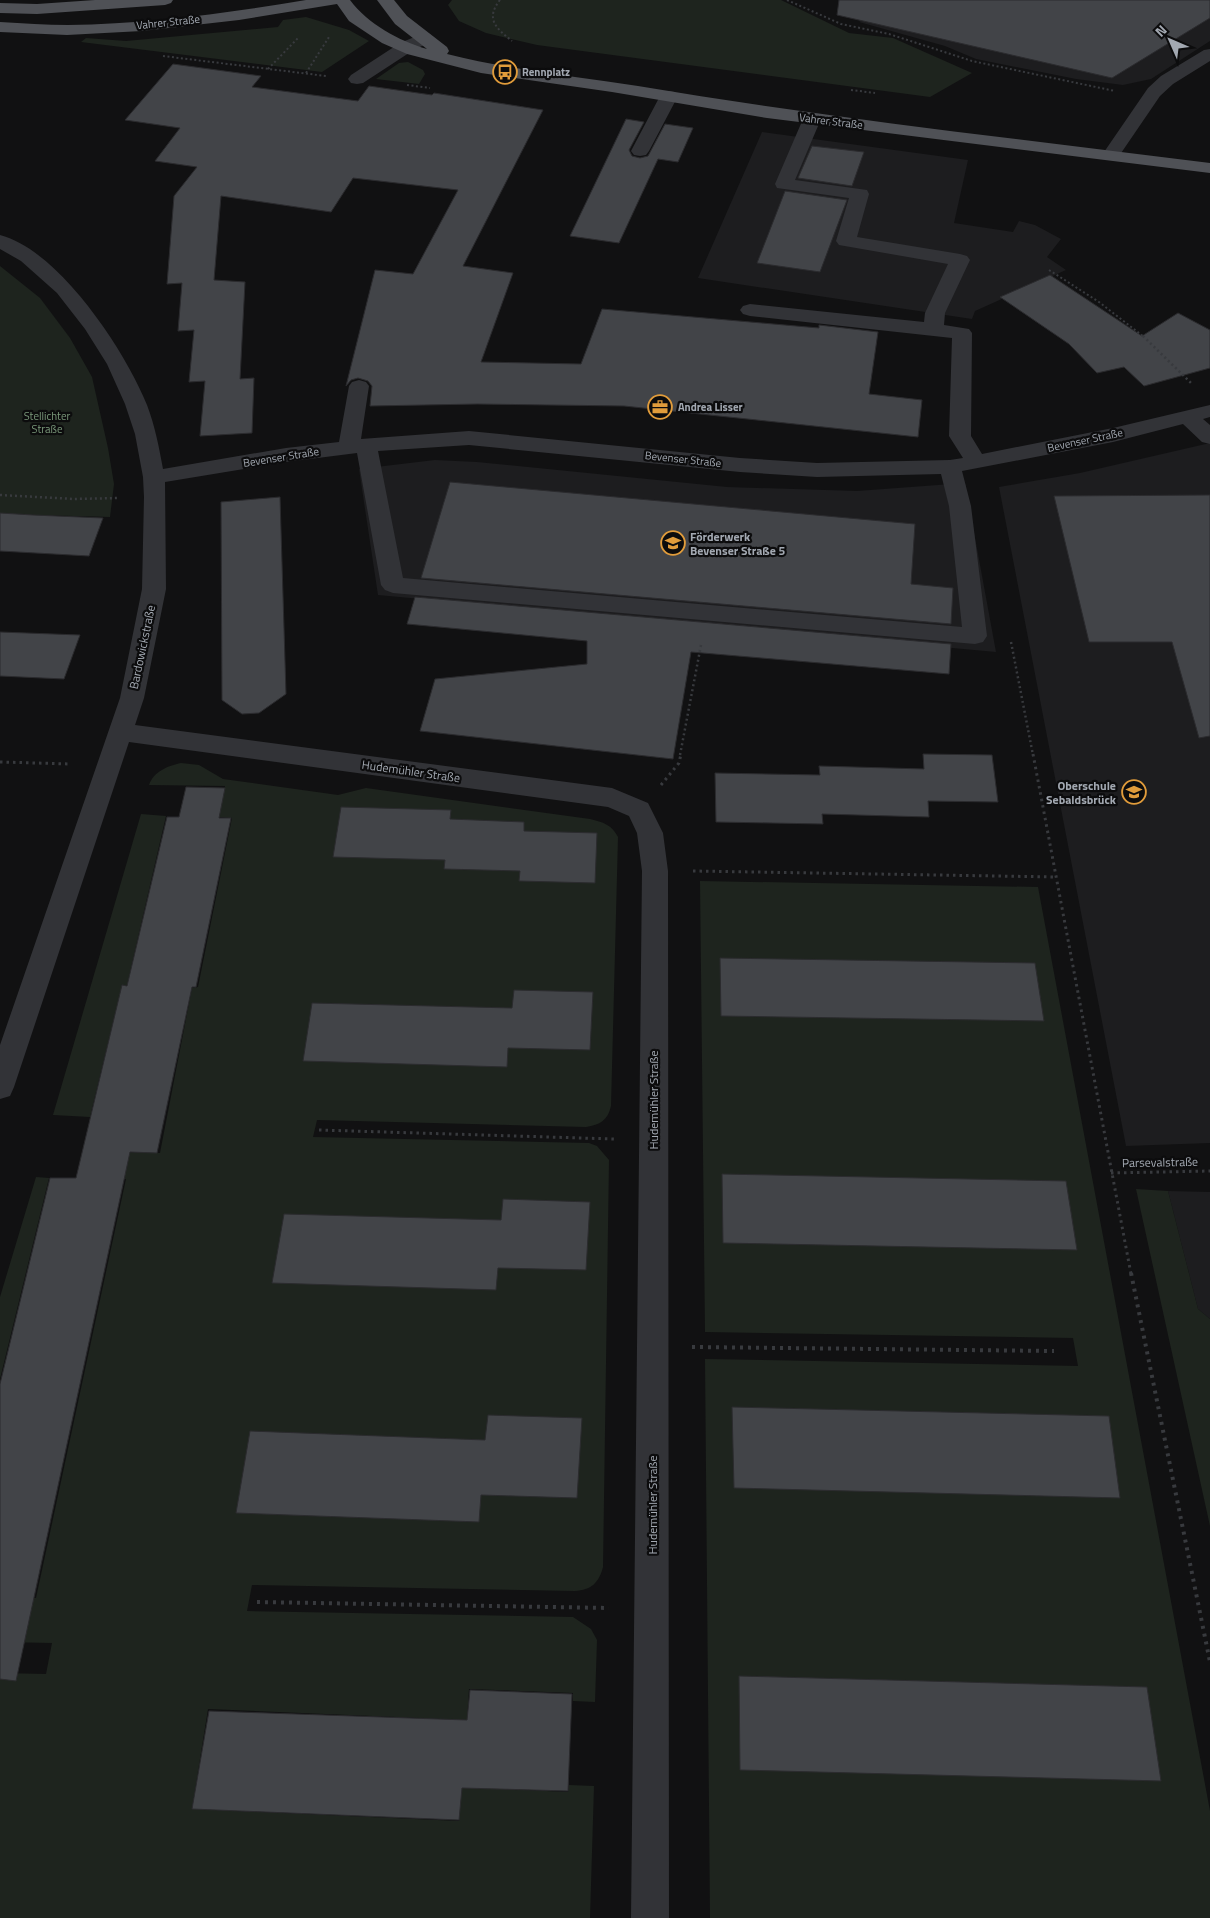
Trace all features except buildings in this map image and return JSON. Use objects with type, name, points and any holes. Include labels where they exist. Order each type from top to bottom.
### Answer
[{"type":"main road","name":"Vahrer Straße","points":[[0,8],[37,9],[165,0]]},
{"type":"main road","name":"Vahrer Straße","points":[[0,27],[75,30],[187,20],[335,0]]},
{"type":"main road","name":"Vahrer Straße","points":[[342,0],[355,18],[388,39],[406,47],[454,62],[504,72],[812,118],[1210,168]]},
{"type":"main road","name":"Vahrer Straße","points":[[385,0],[401,20],[454,62]]},
{"type":"street","points":[[357,79],[406,47],[424,38]]},
{"type":"street","points":[[1111,155],[1154,92],[1167,80],[1210,54]]},
{"type":"street","points":[[640,152],[669,96]]},
{"type":"street","points":[[812,118],[784,184],[860,194],[846,241],[960,260],[935,313],[933,330]]},
{"type":"street","name":"Bardowickstraße","points":[[0,241],[28,257],[64,289],[94,327],[117,364],[136,404],[146,434],[155,487],[154,589],[132,698],[0,1087]]},
{"type":"street","points":[[750,310],[864,321],[962,334],[960,436],[976,462]]},
{"type":"street","points":[[359,386],[357,446],[393,585],[974,636],[960,506],[950,467]]},
{"type":"street","name":"Bevenser Straße","points":[[155,487],[286,455],[357,446],[469,438],[740,465],[818,470],[950,467],[1113,435],[1210,412]]},
{"type":"street","points":[[1188,416],[1210,438]]},
{"type":"street","name":"Hudemühler Straße","points":[[120,732],[612,798],[639,810],[650,833],[655,871],[650,1918]]},
{"type":"path","points":[[500,0],[493,8],[492,18],[497,30],[514,43]]},
{"type":"path","points":[[788,0],[840,24],[889,34],[972,61],[1130,94],[1154,92]]},
{"type":"path","points":[[268,69],[300,36]]},
{"type":"path","points":[[306,73],[329,36]]},
{"type":"path","points":[[1050,270],[1099,302],[1148,340],[1192,384]]},
{"type":"path","points":[[0,495],[74,499],[155,487]]},
{"type":"path","points":[[639,810],[679,763],[707,614]]},
{"type":"path","points":[[1010,636],[1057,877],[1111,1173],[1210,1662]]},
{"type":"path","points":[[0,762],[109,766]]},
{"type":"path","points":[[655,871],[1057,877]]},
{"type":"path","points":[[319,1130],[653,1140]]},
{"type":"path","name":"Parsevalstraße","points":[[1111,1173],[1210,1171]]},
{"type":"path","points":[[652,1347],[1054,1351]]},
{"type":"path","points":[[257,1602],[651,1608]]},
{"type":"shaded area","points":[[900,0],[1210,0],[1210,41],[1151,79],[1123,85],[1076,79],[976,59],[945,46],[859,22]]},
{"type":"shaded area","points":[[762,132],[968,160],[954,223],[1013,232],[1019,221],[1035,225],[1061,239],[1047,257],[1066,270],[975,311],[972,319],[698,278]]},
{"type":"shaded area","name":"Oberschule Sebaldsbrück","points":[[1210,443],[1210,1143],[1126,1146],[999,487],[1080,473]]},
{"type":"shaded area","name":"Förderwerk Bevenser Straße 5","points":[[435,460],[477,462],[727,487],[857,491],[965,483],[996,652],[378,595],[359,469]]},
{"type":"shaded area","points":[[1168,1191],[1210,1192],[1210,1319],[1198,1309]]},
{"type":"green space","points":[[452,0],[781,0],[849,33],[893,38],[972,73],[930,97],[537,45],[486,33],[459,21],[448,5]]},
{"type":"green space","points":[[306,17],[349,30],[369,41],[322,72],[81,42],[86,38],[126,41],[278,27],[283,20]]},
{"type":"green space","points":[[408,62],[423,70],[425,74],[419,84],[376,79],[399,63]]},
{"type":"green space","name":"Stellichter Straße","points":[[0,266],[40,298],[70,338],[92,377],[114,484],[110,517],[0,514]]},
{"type":"green space","points":[[181,763],[199,765],[223,779],[338,795],[366,788],[590,819],[607,825],[618,837],[611,1106],[608,1115],[603,1121],[586,1127],[317,1120],[313,1137],[589,1143],[597,1146],[609,1160],[603,1567],[599,1577],[594,1585],[575,1591],[252,1585],[247,1611],[573,1617],[591,1629],[597,1640],[595,1702],[573,1701],[573,1693],[469,1689],[467,1720],[208,1709],[192,1809],[459,1821],[462,1787],[568,1792],[569,1785],[594,1786],[590,1918],[0,1918],[0,1673],[46,1674],[52,1643],[2,1642],[12,1597],[36,1598],[126,1179],[111,1178],[115,1152],[160,1153],[192,988],[198,987],[232,818],[219,817],[225,786],[149,785],[158,773]]},
{"type":"green space","points":[[141,814],[166,816],[127,985],[122,985],[90,1117],[53,1115]]},
{"type":"green space","points":[[700,881],[1038,887],[1210,1811],[1210,1918],[710,1918],[705,1359],[1078,1366],[1073,1338],[705,1332]]},
{"type":"green space","points":[[36,1177],[49,1178],[0,1379],[0,1297]]},
{"type":"green space","points":[[1136,1189],[1168,1191],[1198,1309],[1210,1319],[1210,1526]]},
{"type":"place","name":"Rennplatz","points":[[505,72]]},
{"type":"place","name":"Andrea Lisser","points":[[660,407]]},
{"type":"place","name":"Förderwerk Bevenser Straße 5","points":[[673,543]]},
{"type":"place","name":"Oberschule Sebaldsbrück","points":[[1134,792]]}]
